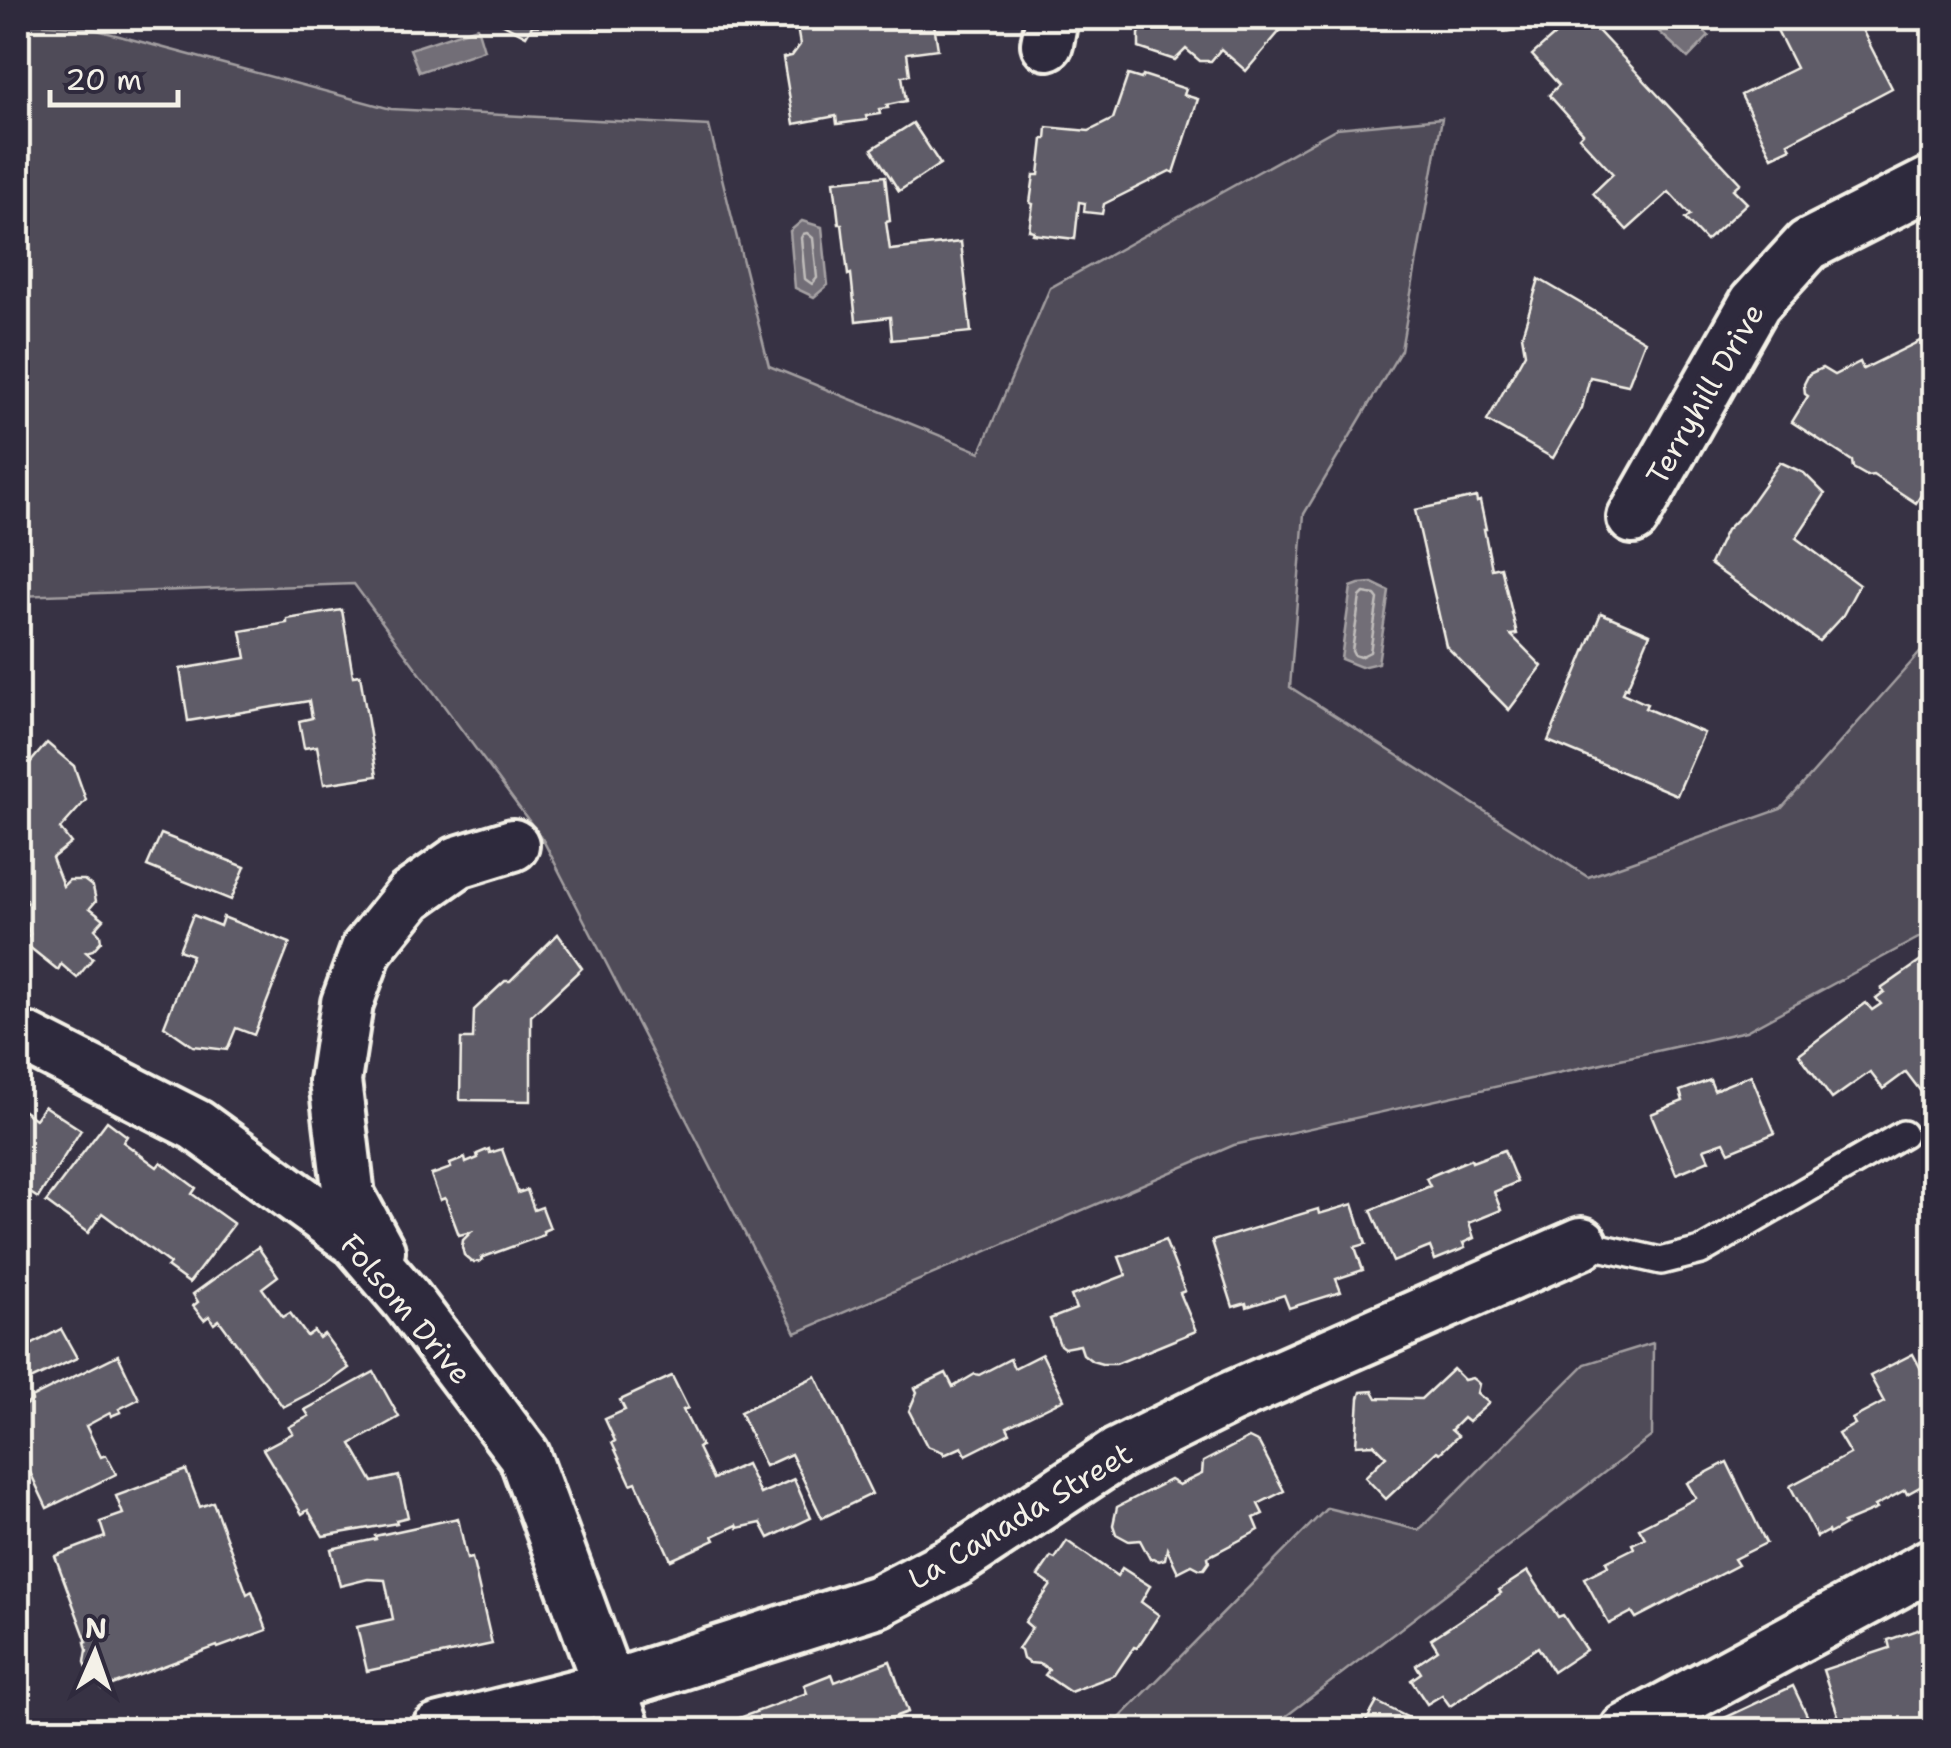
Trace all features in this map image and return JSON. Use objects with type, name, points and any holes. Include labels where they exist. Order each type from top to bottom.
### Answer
[{"type":"street","name":"Terryhill Drive","points":[[1633,518],[1755,303],[1808,245],[1934,181]]},
{"type":"street","points":[[406,1299],[349,1196],[335,1081],[347,1003],[368,948],[410,896],[458,862],[513,845]]},
{"type":"street","name":"Folsom Drive","points":[[18,1037],[196,1125],[357,1242],[406,1299],[524,1455],[617,1709]]},
{"type":"street","name":"La Canada Street","points":[[436,1730],[617,1709],[878,1601],[957,1560],[1118,1454],[1230,1398],[1582,1243]]},
{"type":"street","points":[[1626,1730],[1934,1563]]},
{"type":"lane","points":[[1582,1243],[1661,1261],[1700,1251],[1903,1134]]},
{"type":"shaded area","points":[[18,22],[86,27],[391,109],[709,126],[769,366],[980,452],[1050,288],[1337,128],[1442,118],[1401,350],[1304,514],[1290,687],[1588,877],[1781,809],[1933,638],[1933,930],[1746,1031],[1234,1145],[796,1333],[543,840],[354,584],[18,596]]},
{"type":"shaded area","points":[[1653,1343],[1652,1436],[1268,1730],[1108,1730],[1327,1508],[1419,1530],[1585,1364]]},
{"type":"water","points":[[1644,18],[1690,18],[1709,36],[1688,58]]},
{"type":"water","points":[[477,27],[484,50],[419,72],[410,49]]},
{"type":"water","points":[[802,221],[822,227],[828,285],[814,297],[795,288],[790,231]]},
{"type":"water","points":[[1372,583],[1389,591],[1378,663],[1361,667],[1341,659],[1351,587]]},
{"type":"building","points":[[492,18],[666,18],[666,23],[594,30],[594,25],[532,26],[526,36]]},
{"type":"building","points":[[786,18],[935,18],[938,49],[907,53],[910,75],[902,76],[906,101],[887,105],[888,108],[879,109],[880,114],[866,116],[867,120],[837,124],[836,116],[794,124],[783,58],[792,56],[800,45],[797,27],[788,28]]},
{"type":"building","points":[[1146,18],[1291,18],[1246,71],[1221,49],[1211,61],[1200,61],[1186,49],[1175,60],[1139,48],[1139,34]]},
{"type":"building","points":[[1502,18],[1533,18],[1534,27],[1504,32]]},
{"type":"building","points":[[1574,18],[1586,18],[1740,183],[1733,189],[1747,203],[1706,241],[1685,219],[1690,215],[1669,192],[1627,230],[1593,193],[1613,174],[1579,137],[1583,133],[1549,95],[1559,85],[1532,55]]},
{"type":"building","points":[[1771,18],[1814,18],[1817,24],[1830,18],[1856,18],[1892,88],[1788,143],[1791,148],[1772,157],[1741,95],[1796,68]]},
{"type":"building","points":[[1128,75],[1141,79],[1143,75],[1186,89],[1184,95],[1198,99],[1174,173],[1170,171],[1104,204],[1102,214],[1084,212],[1085,203],[1079,202],[1075,239],[1033,234],[1029,230],[1033,204],[1030,203],[1047,127],[1089,131],[1113,119]]},
{"type":"building","points":[[913,123],[940,164],[899,191],[872,149]]},
{"type":"building","points":[[885,176],[890,250],[961,242],[971,332],[892,340],[890,317],[856,321],[834,181]]},
{"type":"building","points":[[1539,279],[1645,341],[1628,385],[1590,377],[1582,408],[1553,458],[1487,421],[1525,353],[1522,335]]},
{"type":"building","points":[[1920,341],[1934,369],[1934,475],[1916,503],[1873,475],[1853,468],[1852,461],[1792,422],[1808,396],[1804,384],[1809,374],[1822,368],[1834,375],[1860,362],[1863,369]]},
{"type":"building","points":[[1780,462],[1804,473],[1825,494],[1796,538],[1859,585],[1843,615],[1819,641],[1710,564],[1726,530],[1746,510]]},
{"type":"building","points":[[1476,497],[1480,501],[1492,569],[1501,567],[1517,634],[1511,635],[1542,666],[1509,710],[1446,646],[1415,510]]},
{"type":"building","points":[[342,610],[353,676],[360,675],[377,776],[324,784],[317,746],[304,748],[299,721],[312,718],[309,701],[188,721],[180,669],[246,658],[241,631]]},
{"type":"building","points":[[1601,613],[1650,634],[1622,693],[1647,704],[1645,708],[1704,733],[1677,795],[1548,741]]},
{"type":"building","points":[[47,743],[74,766],[86,800],[60,829],[71,843],[52,858],[63,886],[69,880],[84,880],[93,887],[96,901],[90,908],[104,919],[95,929],[101,941],[86,952],[93,958],[77,978],[61,964],[58,970],[23,942],[30,934],[19,906],[27,903],[18,878],[18,777]]},
{"type":"building","points":[[161,834],[245,867],[231,900],[147,866]]},
{"type":"building","points":[[193,915],[220,926],[223,917],[290,943],[254,1035],[236,1028],[227,1050],[193,1046],[164,1026],[192,955],[179,950]]},
{"type":"building","points":[[558,934],[582,968],[531,1016],[531,1101],[460,1100],[461,1039],[473,1039],[474,1010]]},
{"type":"building","points":[[1934,952],[1934,1091],[1925,1097],[1906,1072],[1883,1089],[1870,1072],[1832,1099],[1799,1054],[1866,1003],[1872,1010],[1881,1004],[1876,998],[1884,992],[1881,989]]},
{"type":"building","points":[[1751,1075],[1775,1133],[1729,1152],[1724,1142],[1704,1149],[1709,1160],[1676,1174],[1651,1114],[1683,1101],[1680,1091],[1710,1080],[1714,1090]]},
{"type":"building","points":[[44,1106],[81,1130],[38,1198],[18,1185],[18,1107],[35,1119]]},
{"type":"building","points":[[107,1121],[127,1136],[123,1142],[157,1167],[161,1162],[196,1188],[192,1194],[234,1224],[189,1283],[102,1213],[88,1233],[46,1202]]},
{"type":"building","points":[[489,1149],[490,1153],[502,1149],[518,1193],[527,1190],[534,1210],[542,1207],[550,1228],[543,1231],[544,1235],[472,1262],[462,1247],[471,1232],[459,1235],[431,1175],[465,1158],[466,1163],[478,1158],[477,1154]]},
{"type":"building","points":[[1504,1150],[1517,1182],[1494,1192],[1501,1210],[1469,1223],[1474,1238],[1463,1243],[1465,1248],[1435,1260],[1430,1247],[1393,1262],[1371,1210],[1430,1186],[1426,1178]]},
{"type":"building","points":[[1353,1204],[1366,1244],[1355,1247],[1363,1270],[1336,1279],[1341,1292],[1289,1308],[1284,1295],[1247,1307],[1246,1303],[1233,1307],[1212,1241],[1318,1209],[1319,1214]]},
{"type":"building","points":[[1165,1240],[1196,1331],[1116,1364],[1092,1361],[1080,1345],[1060,1345],[1050,1319],[1076,1309],[1071,1296],[1126,1275],[1119,1257]]},
{"type":"building","points":[[258,1247],[278,1276],[262,1288],[283,1317],[290,1313],[307,1336],[314,1331],[319,1338],[324,1334],[349,1368],[283,1407],[219,1320],[214,1324],[209,1316],[204,1320],[193,1306],[198,1302],[193,1294]]},
{"type":"building","points":[[61,1329],[77,1358],[18,1386],[18,1352]]},
{"type":"building","points":[[1042,1354],[1064,1399],[1007,1427],[1010,1433],[966,1455],[962,1447],[944,1455],[927,1446],[909,1411],[915,1388],[946,1373],[953,1387],[1010,1359],[1014,1368]]},
{"type":"building","points":[[1913,1354],[1931,1388],[1934,1387],[1934,1479],[1907,1494],[1905,1490],[1875,1506],[1877,1509],[1817,1537],[1790,1486],[1850,1454],[1838,1434],[1855,1424],[1852,1419],[1884,1402],[1870,1376]]},
{"type":"building","points":[[118,1355],[139,1399],[119,1409],[121,1412],[111,1416],[110,1413],[86,1426],[101,1457],[106,1455],[116,1474],[47,1508],[28,1468],[18,1471],[18,1409],[31,1398]]},
{"type":"building","points":[[1453,1369],[1464,1380],[1476,1381],[1477,1393],[1489,1403],[1468,1422],[1463,1418],[1451,1430],[1458,1436],[1386,1499],[1365,1477],[1386,1456],[1374,1444],[1356,1445],[1361,1392],[1373,1391],[1377,1398],[1421,1399]]},
{"type":"building","points":[[374,1372],[399,1417],[351,1444],[373,1482],[399,1476],[408,1517],[396,1520],[397,1523],[323,1536],[308,1510],[302,1514],[263,1449],[293,1433],[289,1427],[309,1416],[305,1410]]},
{"type":"building","points":[[672,1376],[688,1408],[683,1410],[713,1479],[746,1464],[760,1494],[794,1479],[811,1518],[769,1538],[761,1523],[738,1528],[737,1525],[671,1560],[636,1482],[631,1484],[605,1419],[625,1410],[620,1400]]},
{"type":"building","points":[[816,1376],[872,1494],[822,1518],[791,1454],[765,1466],[740,1412]]},
{"type":"building","points":[[1249,1438],[1259,1443],[1284,1491],[1258,1504],[1263,1514],[1254,1518],[1259,1530],[1208,1557],[1204,1569],[1192,1565],[1178,1572],[1167,1549],[1165,1559],[1150,1559],[1140,1540],[1129,1541],[1116,1534],[1113,1525],[1117,1507],[1170,1480],[1179,1485],[1202,1474],[1203,1462]]},
{"type":"building","points":[[1727,1462],[1766,1543],[1734,1559],[1738,1565],[1636,1618],[1632,1612],[1609,1624],[1584,1578],[1608,1566],[1606,1562],[1645,1538],[1639,1528],[1696,1498],[1687,1483]]},
{"type":"building","points":[[186,1470],[200,1507],[213,1502],[247,1594],[252,1591],[267,1630],[102,1689],[99,1680],[91,1678],[85,1662],[87,1642],[55,1556],[105,1537],[100,1522],[123,1514],[116,1496]]},
{"type":"building","points":[[458,1518],[467,1559],[472,1558],[492,1644],[367,1671],[357,1627],[393,1619],[385,1580],[368,1579],[340,1586],[331,1549]]},
{"type":"building","points":[[1067,1541],[1117,1576],[1122,1568],[1150,1586],[1141,1602],[1159,1615],[1115,1675],[1070,1692],[1045,1675],[1049,1670],[1041,1664],[1023,1659],[1018,1649],[1032,1628],[1025,1622],[1051,1585],[1038,1576]]},
{"type":"building","points":[[1528,1571],[1558,1617],[1563,1615],[1586,1650],[1553,1672],[1538,1647],[1450,1706],[1442,1695],[1427,1704],[1411,1680],[1421,1673],[1416,1665],[1438,1650],[1431,1639]]},
{"type":"building","points":[[1931,1625],[1934,1730],[1927,1730],[1924,1719],[1891,1730],[1843,1730],[1823,1670],[1890,1648],[1888,1640]]},
{"type":"building","points":[[890,1661],[908,1712],[889,1719],[891,1724],[874,1730],[708,1730],[714,1729],[718,1719],[726,1723],[807,1693],[804,1685],[832,1674],[835,1682]]},
{"type":"building","points":[[1793,1686],[1813,1728],[1818,1730],[1699,1730]]},
{"type":"building","points":[[1377,1702],[1433,1730],[1358,1730]]}]
